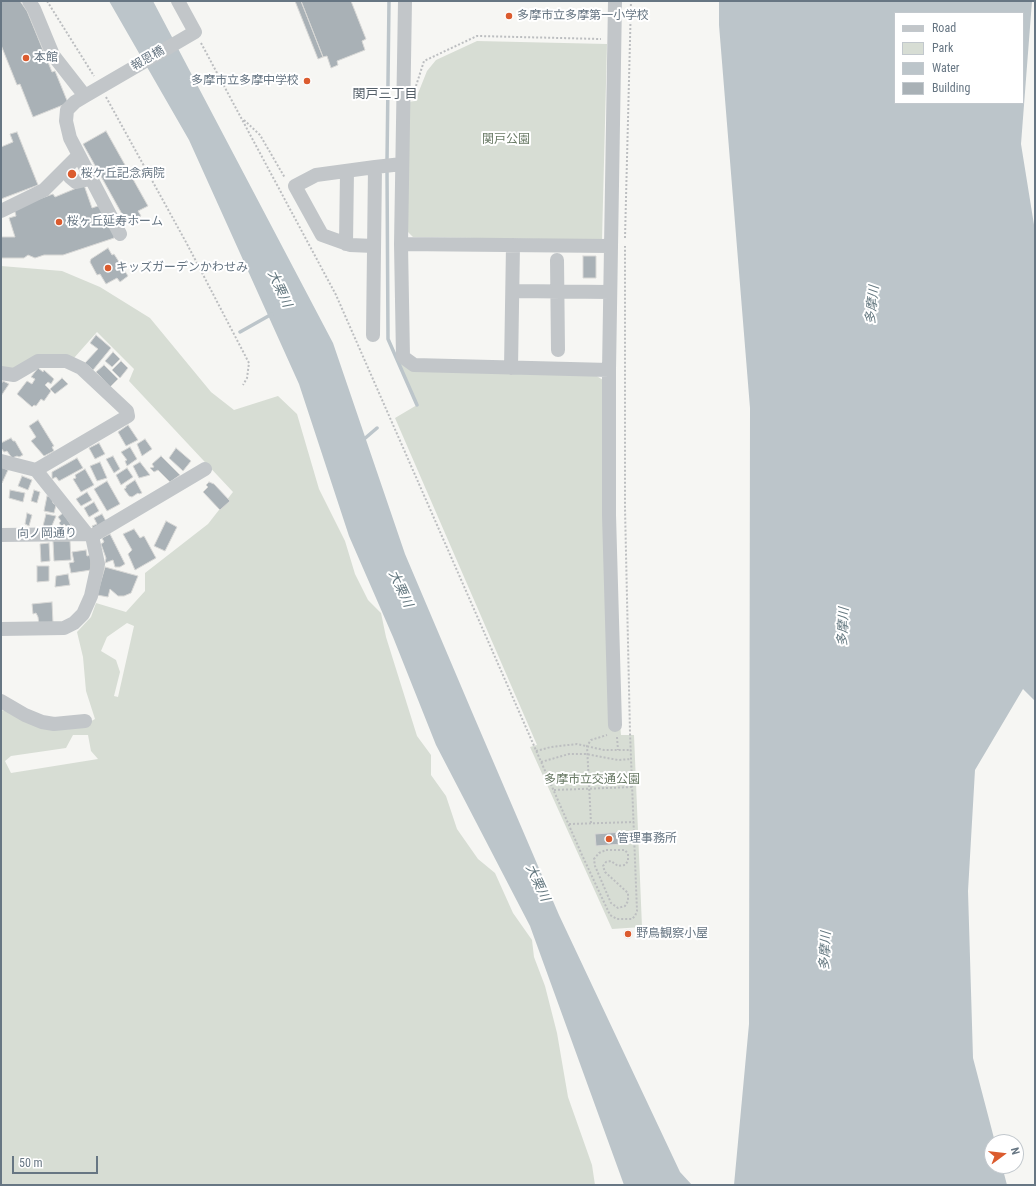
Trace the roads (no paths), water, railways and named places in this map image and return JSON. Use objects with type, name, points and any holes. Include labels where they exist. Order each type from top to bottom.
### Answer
[{"type":"street","points":[[29,1],[34,9],[53,56],[85,96]]},
{"type":"street","name":"報恩橋","points":[[79,155],[70,138],[66,121],[67,110],[75,102],[194,32],[178,1]]},
{"type":"street","points":[[405,1],[403,96],[398,164],[404,357],[414,365],[609,370]]},
{"type":"street","points":[[614,725],[609,515],[609,370],[615,1]]},
{"type":"street","points":[[1,211],[44,190],[79,155],[120,234]]},
{"type":"street","points":[[374,246],[346,244],[322,235],[295,186],[316,175],[398,164]]},
{"type":"street","points":[[374,334],[374,246],[377,167]]},
{"type":"street","points":[[67,168],[70,177],[76,182],[85,180],[88,171]]},
{"type":"street","points":[[346,244],[347,171]]},
{"type":"street","points":[[401,244],[610,246]]},
{"type":"street","points":[[511,368],[513,245]]},
{"type":"street","points":[[557,260],[558,350]]},
{"type":"street","points":[[513,291],[610,292]]},
{"type":"street","points":[[1,373],[14,375],[38,361],[66,361],[81,368],[127,411],[128,416],[36,470]]},
{"type":"street","points":[[1,461],[36,470],[90,535],[98,564],[91,596],[83,614],[74,622],[64,628],[1,629]]},
{"type":"street","points":[[90,535],[205,469]]},
{"type":"street","name":"向ノ岡通り","points":[[1,535],[90,535]]},
{"type":"street","points":[[1,701],[25,715],[42,722],[54,724],[85,721]]},
{"type":"water","name":"大栗川","points":[[109,1],[153,1],[333,343],[405,554],[472,712],[559,915],[680,1172],[692,1185],[624,1185],[530,926],[436,745],[393,637],[349,536],[299,384],[189,140]]},
{"type":"water","name":"多摩川","points":[[719,1],[1032,1],[1021,144],[1035,231],[1035,701],[1023,689],[975,770],[968,891],[973,1058],[993,1134],[984,1134],[984,1174],[1004,1174],[1007,1185],[734,1185],[749,1024],[750,408],[719,25]]},
{"type":"waterway","points":[[387,162],[389,1]]},
{"type":"waterway","points":[[387,168],[388,339],[417,405]]},
{"type":"waterway","points":[[240,332],[272,314]]},
{"type":"waterway","points":[[363,440],[377,428]]},
{"type":"place","name":"多摩市立多摩第一小学校","points":[[509,16]]},
{"type":"place","name":"本館","points":[[26,58]]},
{"type":"place","name":"多摩市立多摩中学校","points":[[307,81]]},
{"type":"place","name":"桜ケ丘記念病院","points":[[72,174]]},
{"type":"place","name":"桜ヶ丘延寿ホーム","points":[[59,222]]},
{"type":"place","name":"キッズガーデンかわせみ","points":[[108,268]]},
{"type":"place","name":"管理事務所","points":[[609,839]]},
{"type":"place","name":"野鳥観察小屋","points":[[628,934]]},
{"type":"district","name":"関戸三丁目","points":[[385,95]]},
{"type":"park label","name":"関戸公園","points":[[506,140]]},
{"type":"park label","name":"多摩市立交通公園","points":[[592,780]]}]
